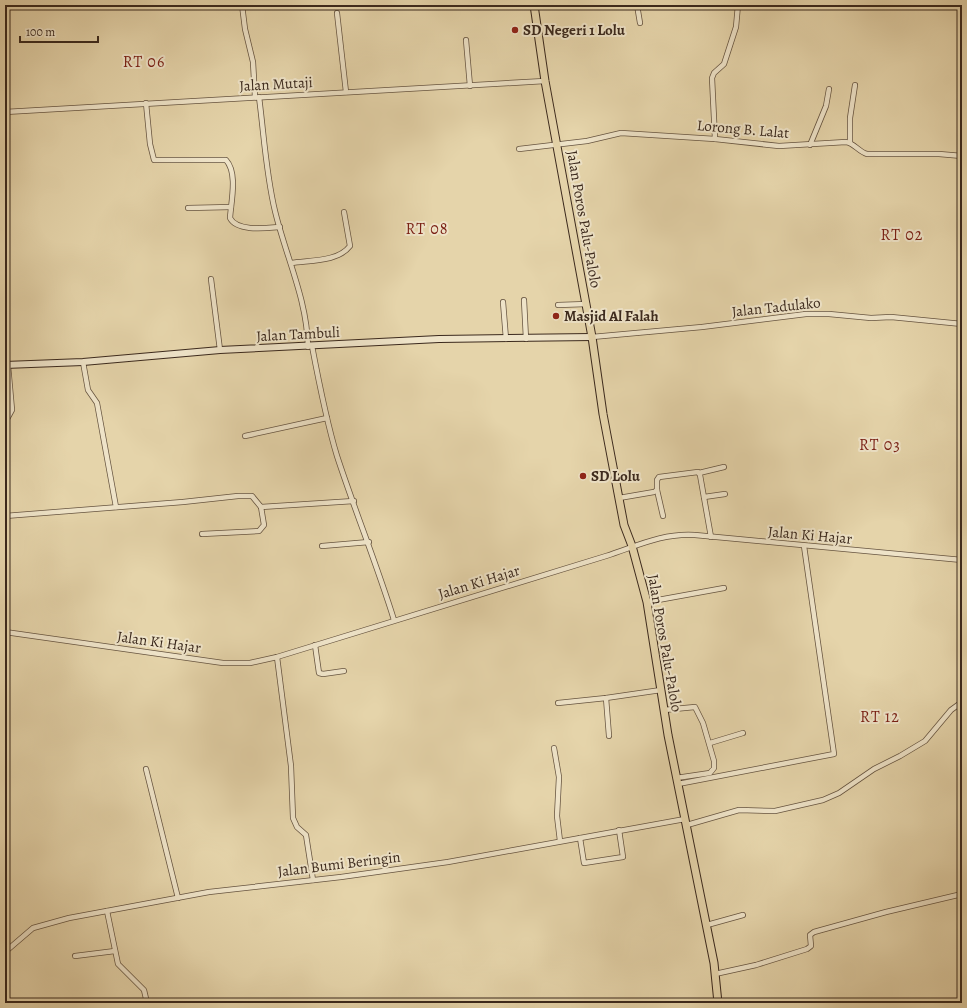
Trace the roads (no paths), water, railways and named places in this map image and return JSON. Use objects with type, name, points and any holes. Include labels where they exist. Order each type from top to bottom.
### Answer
[{"type":"main road","name":"Jalan Poros Palu-Palolo","points":[[534,5],[545,81],[592,337],[603,414],[624,524],[632,546],[647,602],[677,781],[707,925],[718,1003]]},
{"type":"street","points":[[242,5],[245,30],[253,62],[271,191],[304,310],[310,346],[338,456],[394,620]]},
{"type":"street","points":[[638,5],[640,23]]},
{"type":"street","points":[[715,139],[712,78],[714,73],[724,64],[736,27],[738,5]]},
{"type":"street","points":[[337,13],[346,92]]},
{"type":"street","points":[[466,40],[470,86]]},
{"type":"street","name":"Jalan Mutaji","points":[[6,112],[408,87],[470,86],[545,81]]},
{"type":"street","points":[[855,85],[850,118],[850,142],[860,151],[867,154],[939,154],[962,156]]},
{"type":"street","points":[[810,145],[826,106],[829,89]]},
{"type":"street","points":[[5,91],[6,112]]},
{"type":"street","points":[[146,103],[153,160],[226,160],[229,163],[232,175],[230,218],[232,222],[237,225],[256,228],[280,227]]},
{"type":"street","name":"Lorong B. Lalat","points":[[518,149],[557,143],[587,141],[621,133],[715,139],[779,146],[810,145],[840,141],[850,142]]},
{"type":"street","points":[[188,208],[231,207]]},
{"type":"street","points":[[291,263],[329,258],[346,251],[350,246],[344,212]]},
{"type":"street","points":[[211,279],[220,350]]},
{"type":"street","points":[[524,300],[526,339]]},
{"type":"street","points":[[503,302],[506,339]]},
{"type":"street","points":[[558,305],[586,304]]},
{"type":"street","name":"Jalan Tadulako","points":[[592,337],[702,327],[806,314],[829,314],[871,318],[891,317],[962,324]]},
{"type":"street","name":"Jalan Tambuli","points":[[7,365],[83,362],[220,350],[439,339],[592,337]]},
{"type":"street","points":[[83,362],[88,390],[97,403],[116,507]]},
{"type":"street","points":[[7,365],[12,410],[7,419]]},
{"type":"street","points":[[245,436],[328,418]]},
{"type":"street","points":[[663,516],[657,490],[657,480],[659,477],[695,472],[699,473],[724,467]]},
{"type":"street","points":[[699,473],[711,537]]},
{"type":"street","points":[[619,498],[657,490]]},
{"type":"street","points":[[704,497],[725,494]]},
{"type":"street","points":[[5,516],[248,496],[254,497],[261,507],[264,525],[259,531],[202,534]]},
{"type":"street","points":[[261,507],[354,501]]},
{"type":"street","name":"Jalan Ki Hajar","points":[[5,632],[223,663],[250,663],[277,657],[606,556],[655,538],[678,534],[962,560]]},
{"type":"street","points":[[322,546],[368,542]]},
{"type":"street","points":[[677,781],[834,754],[804,546]]},
{"type":"street","points":[[647,602],[724,588]]},
{"type":"street","points":[[315,645],[319,673],[323,674],[344,671]]},
{"type":"street","points":[[277,657],[291,766],[293,818],[297,827],[306,835],[313,880]]},
{"type":"street","points":[[558,703],[661,690]]},
{"type":"street","points":[[606,698],[608,736]]},
{"type":"street","name":"Jalan Bumi Beringin","points":[[5,952],[38,925],[107,911],[178,898],[436,863],[619,830],[686,822],[739,810],[776,811],[823,800],[840,793],[874,769],[895,759],[925,741],[951,710],[962,702]]},
{"type":"street","points":[[664,710],[695,707],[699,713],[710,743],[714,765],[711,772],[677,781]]},
{"type":"street","points":[[710,743],[743,733]]},
{"type":"street","points":[[554,748],[559,777],[557,816],[560,841]]},
{"type":"street","points":[[146,769],[178,898]]},
{"type":"street","points":[[580,838],[584,863],[623,857],[619,830]]},
{"type":"street","points":[[715,974],[756,965],[807,949],[811,946],[810,935],[814,932],[886,912],[962,894]]},
{"type":"street","points":[[107,911],[118,964],[144,990],[147,1003]]},
{"type":"street","points":[[707,925],[743,915]]},
{"type":"street","points":[[75,956],[115,951]]},
{"type":"place","name":"SD Negeri 1 Lolu","points":[[515,30]]},
{"type":"place","name":"Masjid Al Falah","points":[[556,316]]},
{"type":"place","name":"SD Lolu","points":[[583,476]]},
{"type":"district","name":"RT 06","points":[[144,61]]},
{"type":"district","name":"RT 08","points":[[427,228]]},
{"type":"district","name":"RT 02","points":[[902,234]]},
{"type":"district","name":"RT 03","points":[[880,444]]},
{"type":"district","name":"RT 12","points":[[880,716]]}]
